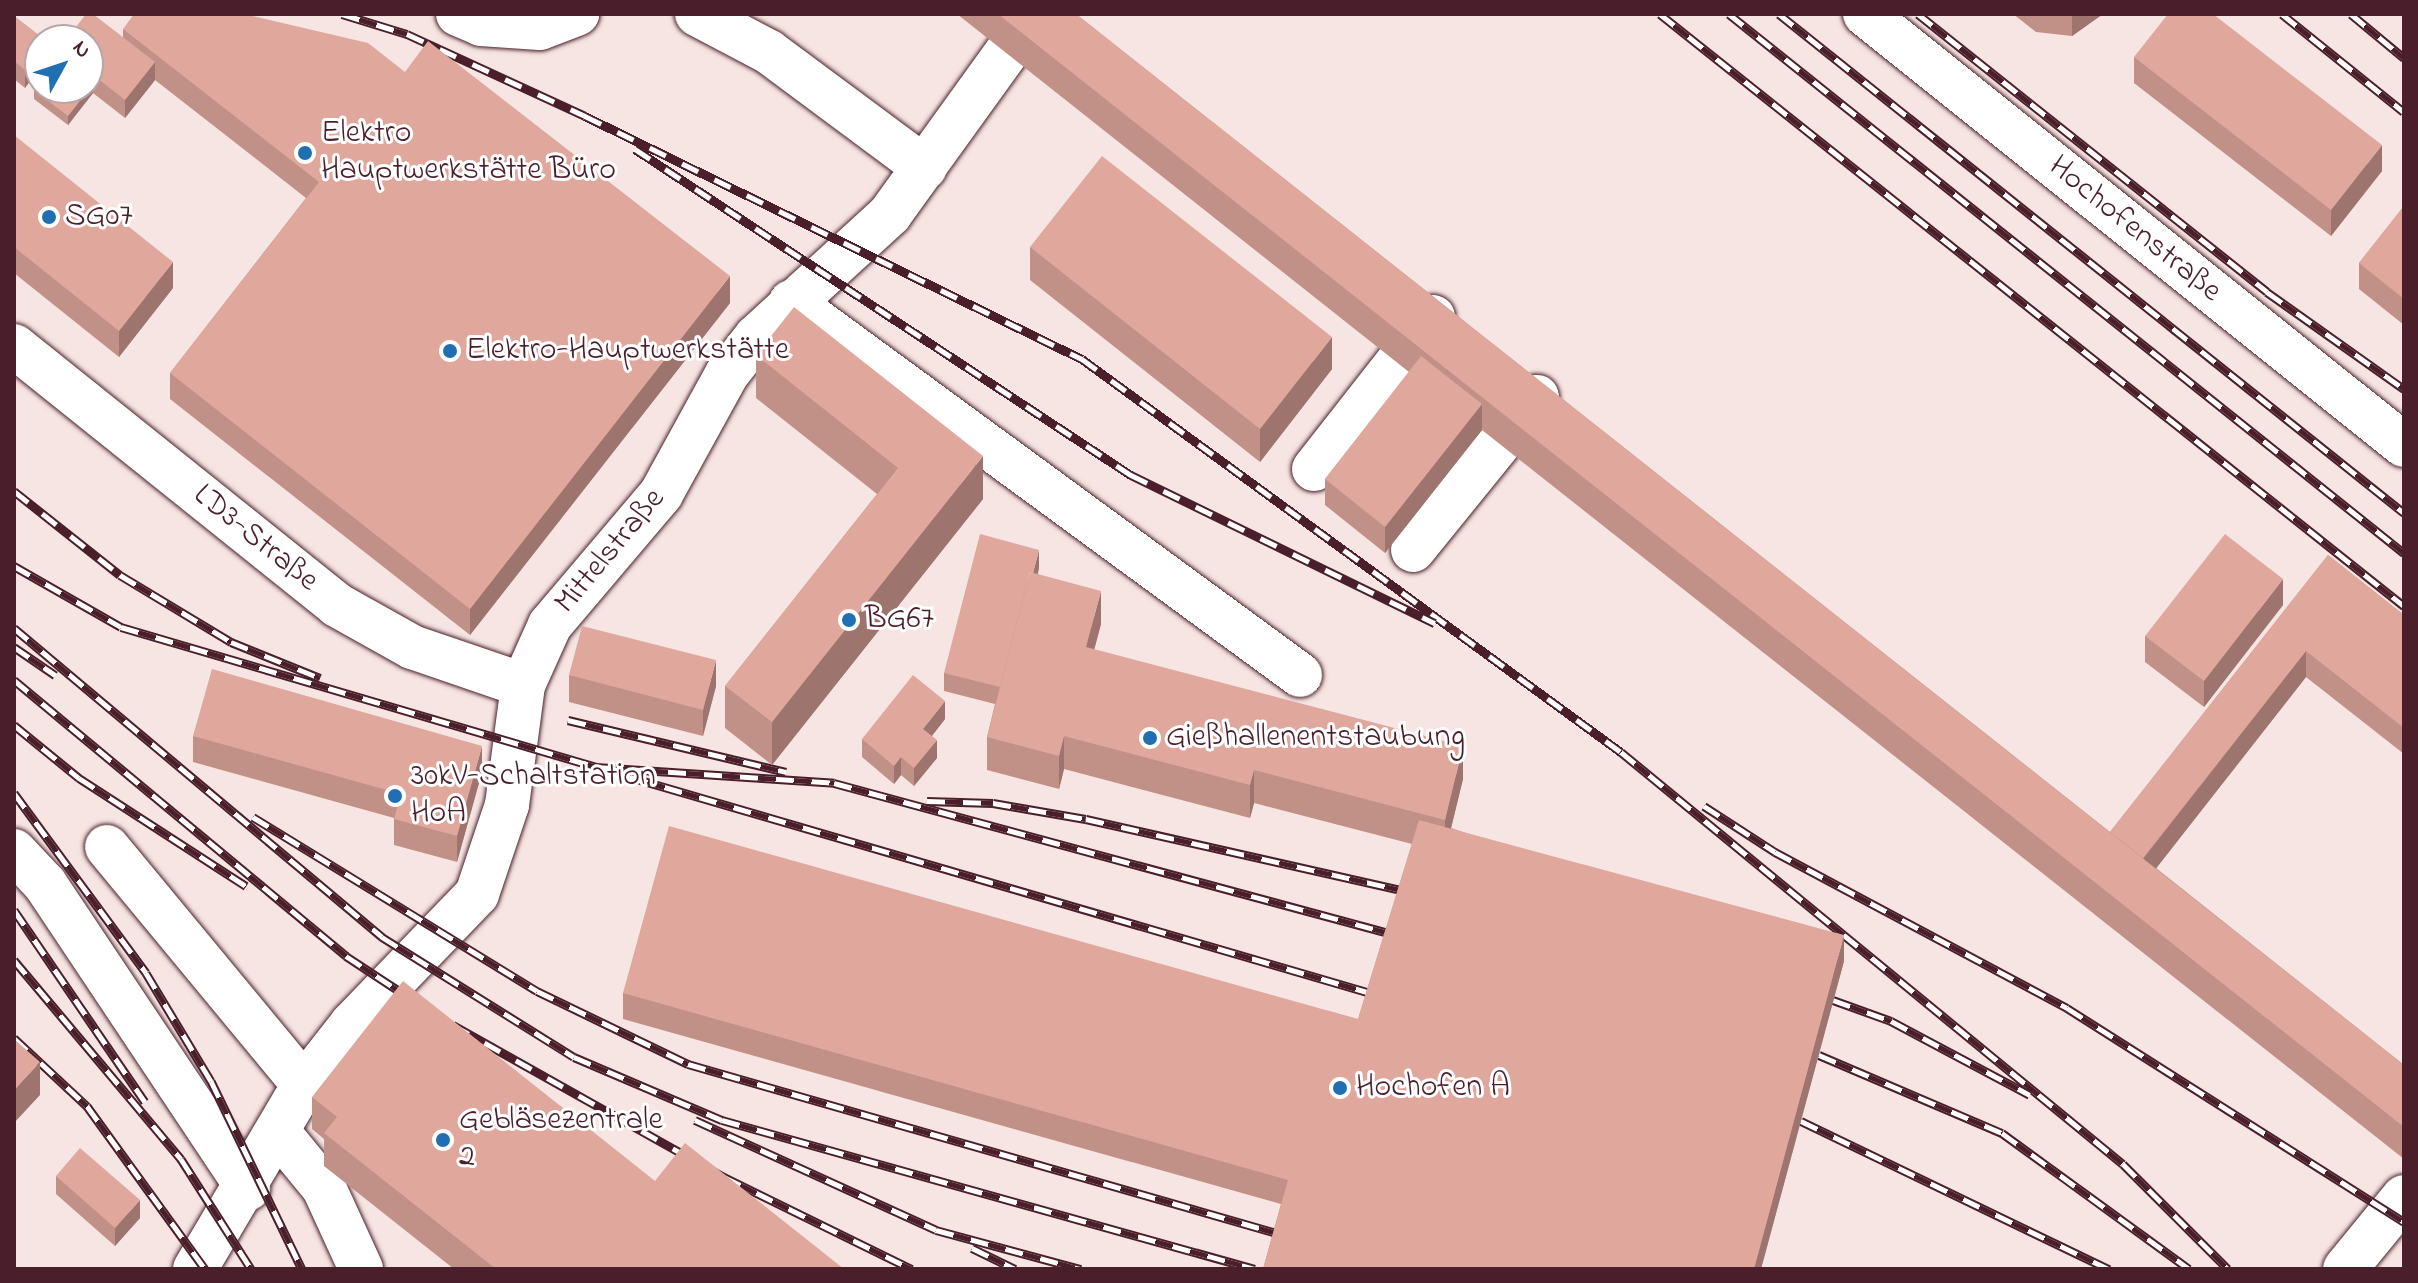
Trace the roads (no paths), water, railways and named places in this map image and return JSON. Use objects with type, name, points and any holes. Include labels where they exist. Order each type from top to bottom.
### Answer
[{"type":"street","points":[[458,14],[481,24],[540,28],[577,14]]},
{"type":"street","points":[[697,14],[769,52],[925,168]]},
{"type":"street","name":"Mittelstraße","points":[[195,1269],[248,1188],[304,1085],[352,1024],[477,894],[507,805],[523,685],[550,625],[644,518],[727,374],[791,302],[858,246],[925,168],[1034,14]]},
{"type":"street","name":"Hochofenstraße","points":[[1865,14],[2404,445]]},
{"type":"street","points":[[1406,277],[1476,333]]},
{"type":"street","points":[[791,302],[1300,675]]},
{"type":"street","points":[[1314,469],[1442,306]]},
{"type":"street","name":"LD3-Straße","points":[[14,346],[337,605],[412,647],[523,685]]},
{"type":"street","points":[[1511,361],[1582,418]]},
{"type":"street","points":[[1413,550],[1545,388]]},
{"type":"street","points":[[107,847],[304,1085]]},
{"type":"street","points":[[14,851],[45,884],[248,1188]]},
{"type":"street","points":[[278,1132],[324,1188],[361,1269]]},
{"type":"street","points":[[2345,1269],[2404,1197]]},
{"type":"railway","points":[[342,14],[407,34],[585,116],[1082,359],[1621,752],[2123,1164],[2228,1269]]},
{"type":"railway","points":[[1660,14],[2404,606]]},
{"type":"railway","points":[[1729,14],[2404,553]]},
{"type":"railway","points":[[1779,14],[2404,513]]},
{"type":"railway","points":[[1918,14],[2267,292],[2404,389]]},
{"type":"railway","points":[[2282,14],[2404,112]]},
{"type":"railway","points":[[2351,14],[2404,58]]},
{"type":"railway","points":[[635,149],[1131,475],[1435,623]]},
{"type":"railway","points":[[14,491],[120,575],[231,642],[320,678]]},
{"type":"railway","points":[[14,566],[121,627],[596,767],[834,783],[1392,934]]},
{"type":"railway","points":[[14,628],[382,937],[574,1057],[722,1120],[1255,1269]]},
{"type":"railway","points":[[14,647],[55,675]]},
{"type":"railway","points":[[14,680],[346,956],[416,1002]]},
{"type":"railway","points":[[568,720],[786,772]]},
{"type":"railway","points":[[14,725],[79,778],[246,886]]},
{"type":"railway","points":[[630,777],[1374,994]]},
{"type":"railway","points":[[14,793],[146,973],[211,1081],[302,1269]]},
{"type":"railway","points":[[927,801],[993,803],[1086,819],[1405,891]]},
{"type":"railway","points":[[1704,806],[1775,852],[2067,1008],[2404,1222]]},
{"type":"railway","points":[[253,817],[537,991],[688,1064],[1280,1234]]},
{"type":"railway","points":[[14,910],[145,1102]]},
{"type":"railway","points":[[14,960],[181,1159],[251,1269]]},
{"type":"railway","points":[[1833,1000],[1891,1021],[2030,1095]]},
{"type":"railway","points":[[453,1025],[724,1177],[912,1269]]},
{"type":"railway","points":[[14,1038],[87,1106],[205,1269]]},
{"type":"railway","points":[[1819,1055],[2002,1133],[2189,1269]]},
{"type":"railway","points":[[695,1120],[936,1230],[1081,1269]]},
{"type":"railway","points":[[1801,1121],[2109,1269]]},
{"type":"railway","points":[[972,1248],[1015,1269]]},
{"type":"place","name":"Elektro Hauptwerkstätte Büro","points":[[305,153]]},
{"type":"place","name":"SG07","points":[[49,217]]},
{"type":"place","name":"Elektro-Hauptwerkstätte","points":[[450,351]]},
{"type":"place","name":"BG67","points":[[849,620]]},
{"type":"place","name":"Gießhallenentstaubung","points":[[1150,738]]},
{"type":"place","name":"30kV-Schaltstation HoA","points":[[395,796]]},
{"type":"place","name":"Hochofen A","points":[[1340,1088]]},
{"type":"place","name":"Gebläsezentrale 2","points":[[443,1140]]}]
